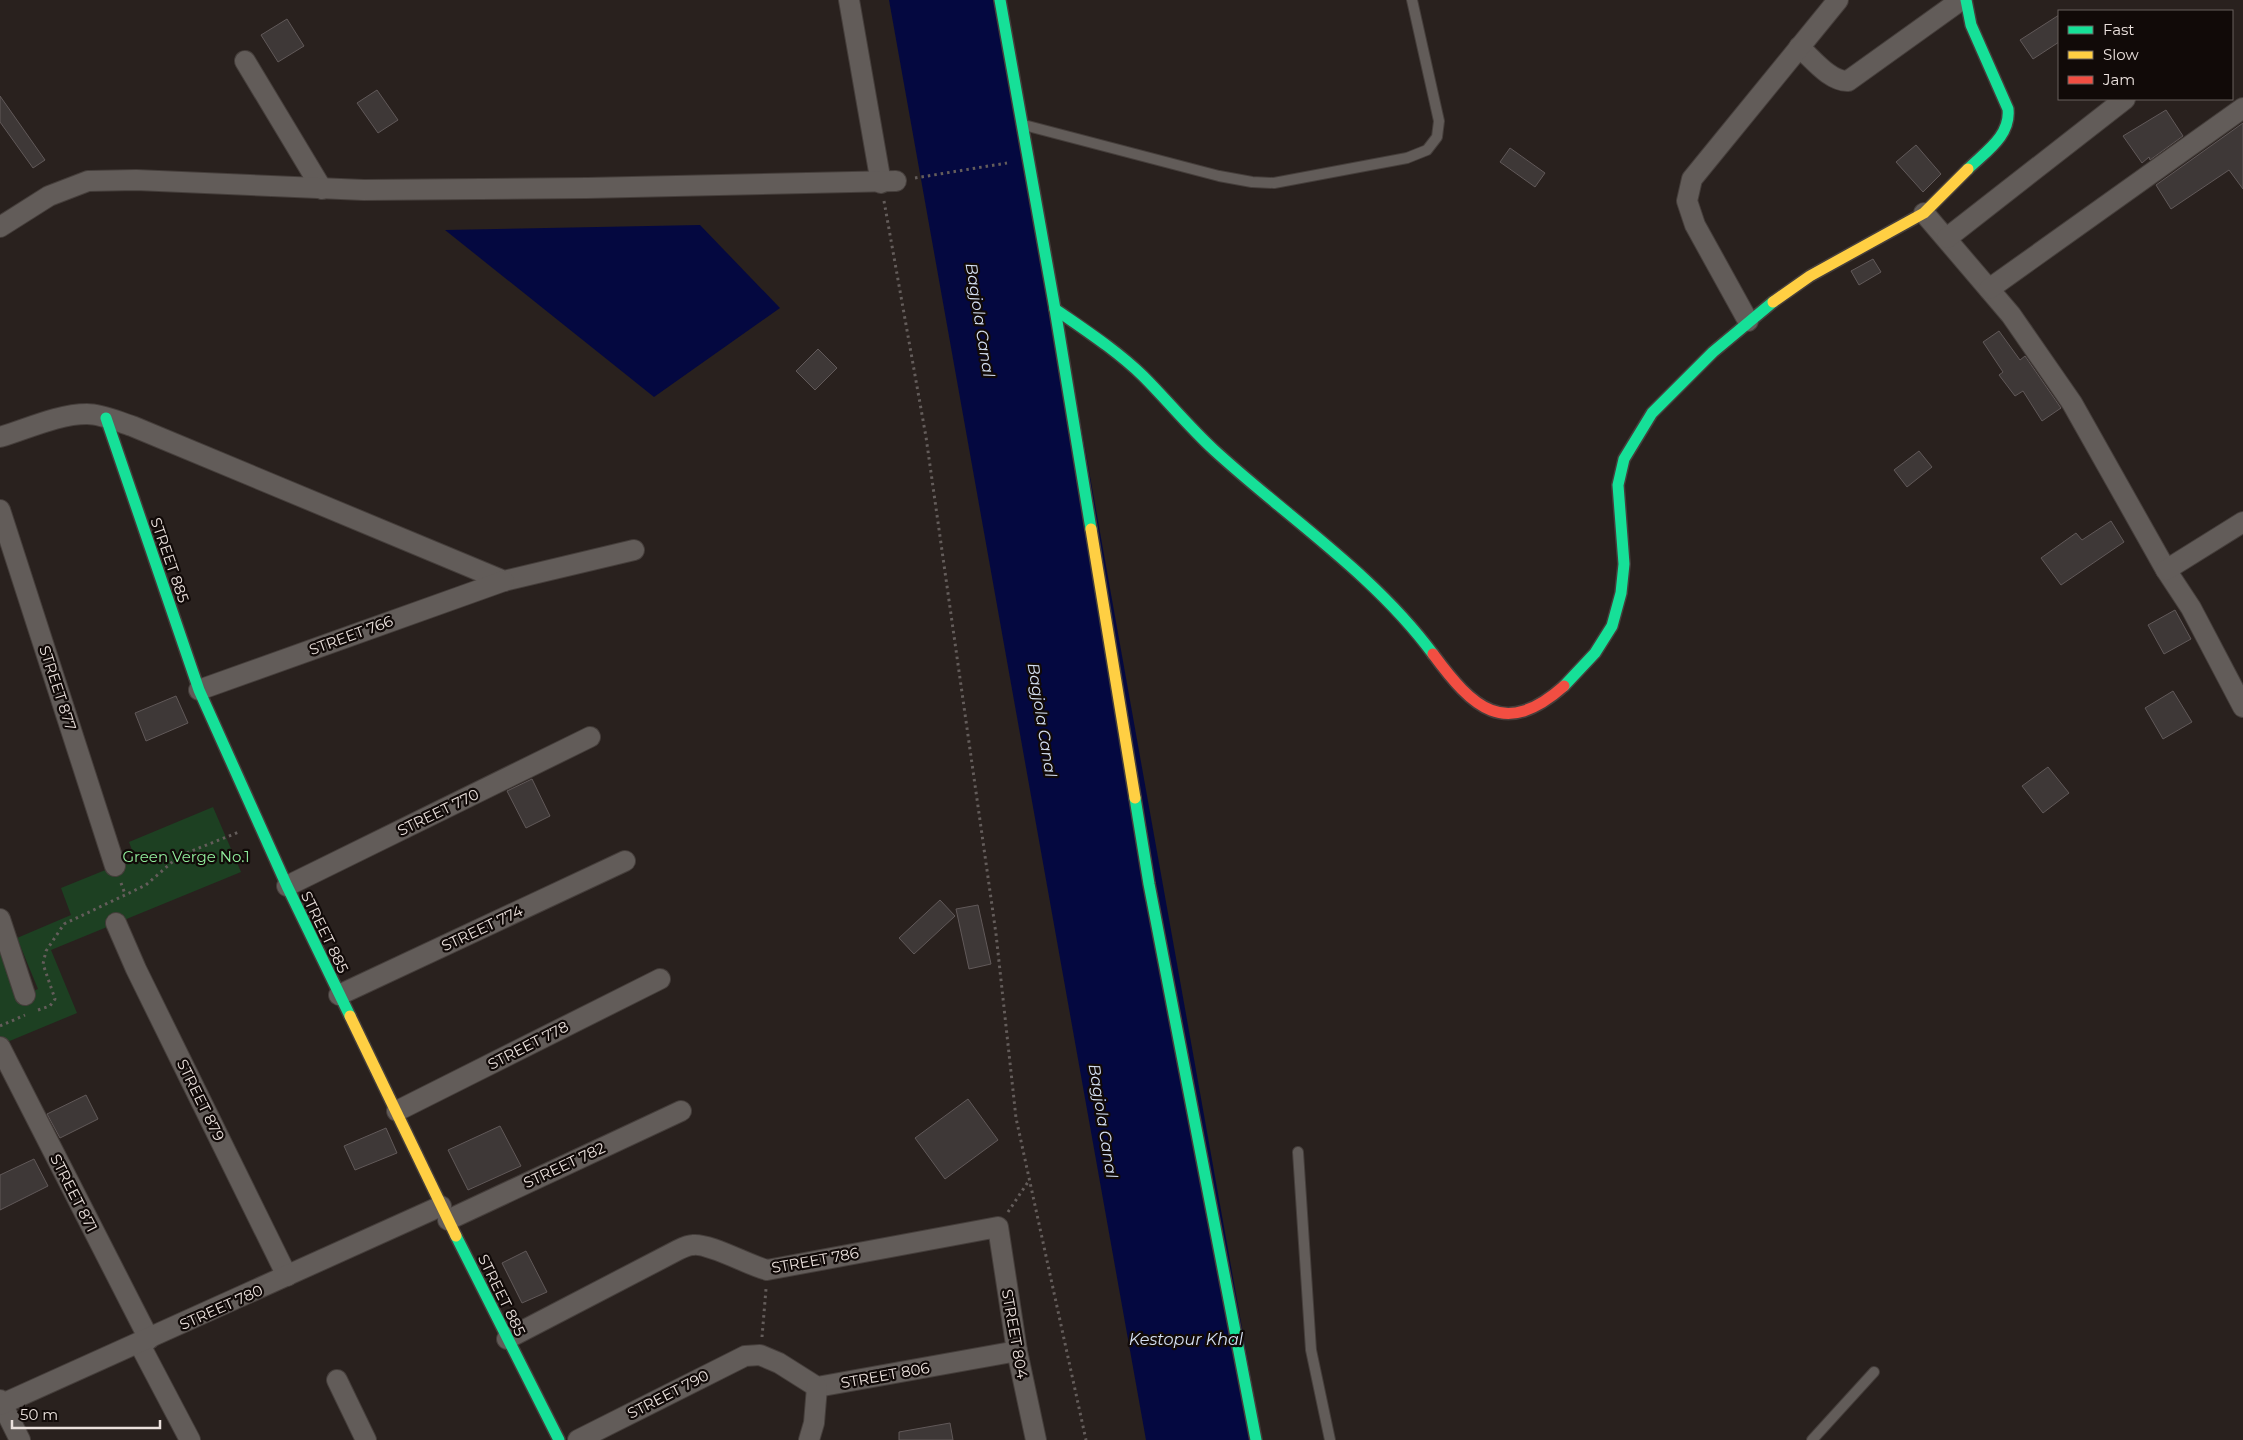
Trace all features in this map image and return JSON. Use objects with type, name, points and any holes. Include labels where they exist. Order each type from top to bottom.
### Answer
[{"type":"street","points":[[0,227],[49,196],[88,181],[136,180],[364,190],[888,182],[849,0]]},
{"type":"street","points":[[1000,0],[1023,125],[1022,160],[1055,309],[1148,874],[1256,1440]]},
{"type":"street","points":[[1748,321],[1695,225],[1687,201],[1692,179],[1838,0]]},
{"type":"street","points":[[1799,47],[1832,76],[1841,81],[1848,81],[1961,0]]},
{"type":"street","points":[[1055,309],[1116,352],[1142,375],[1213,449],[1365,580],[1424,642],[1456,685],[1475,703],[1496,713],[1520,712],[1549,699],[1576,675],[1595,653],[1612,626],[1620,593],[1624,564],[1618,485],[1624,459],[1652,413],[1713,352],[1748,321],[1810,276],[1924,213],[1996,144],[2009,118],[2008,109],[1971,25],[1966,0]]},
{"type":"street","points":[[245,61],[322,188]]},
{"type":"street","points":[[1947,238],[2124,100]]},
{"type":"street","points":[[1990,289],[2243,108]]},
{"type":"street","points":[[1924,213],[2011,315],[2072,403],[2166,570],[2191,608],[2243,707]]},
{"type":"street","points":[[0,437],[61,418],[88,414],[106,418],[132,426],[504,581]]},
{"type":"street","name":"STREET 885","points":[[106,418],[199,690],[286,886],[338,995],[397,1110],[444,1213],[559,1440]]},
{"type":"street","name":"STREET 877","points":[[0,510],[115,866]]},
{"type":"street","points":[[2166,570],[2243,522]]},
{"type":"street","name":"STREET 766","points":[[199,690],[504,581],[634,550]]},
{"type":"street","name":"STREET 770","points":[[286,886],[590,737]]},
{"type":"street","name":"STREET 774","points":[[338,995],[625,861]]},
{"type":"street","points":[[0,919],[25,995]]},
{"type":"street","name":"STREET 879","points":[[116,923],[136,969],[287,1276]]},
{"type":"street","name":"STREET 778","points":[[397,1110],[660,979]]},
{"type":"street","name":"STREET 871","points":[[0,1047],[144,1341],[190,1440]]},
{"type":"street","name":"STREET 782","points":[[444,1213],[681,1111]]},
{"type":"street","name":"STREET 780","points":[[1,1403],[287,1276],[444,1213]]},
{"type":"street","name":"STREET 786","points":[[507,1339],[678,1250],[693,1245],[709,1248],[767,1270],[998,1227]]},
{"type":"street","name":"STREET 804","points":[[998,1227],[1017,1352],[1036,1440]]},
{"type":"street","name":"STREET 806","points":[[817,1387],[1017,1352]]},
{"type":"street","points":[[760,1355],[778,1363],[817,1387],[814,1423],[809,1440]]},
{"type":"street","name":"STREET 790","points":[[578,1440],[730,1362],[745,1356],[760,1355]]},
{"type":"street","points":[[337,1380],[366,1440]]},
{"type":"street","points":[[1,1403],[20,1440]]},
{"type":"lane","points":[[1023,125],[1219,176],[1274,184],[1407,158],[1427,150],[1438,137],[1439,121],[1412,0]]},
{"type":"lane","points":[[1298,1152],[1311,1350],[1330,1440]]},
{"type":"lane","points":[[1812,1440],[1874,1372]]},
{"type":"path","points":[[1022,160],[888,182],[926,436],[996,934],[1016,1118],[1086,1440]]},
{"type":"path","points":[[998,1227],[1029,1182]]},
{"type":"path","points":[[760,1355],[767,1270]]},
{"type":"green space","name":"Green Verge No.1","points":[[213,807],[241,872],[51,950],[77,1013],[0,1045],[0,946],[18,997],[38,989],[17,938],[71,915],[61,888],[135,858],[129,842]]},
{"type":"water","name":"Kestopur Khal","points":[[889,0],[1005,0],[1262,1440],[1146,1440]]},
{"type":"water","points":[[700,225],[780,308],[654,397],[445,230]]},
{"type":"building","points":[[2058,16],[2058,43],[2033,59],[2020,40]]},
{"type":"building","points":[[287,19],[304,46],[278,62],[261,35]]},
{"type":"building","points":[[377,90],[398,120],[378,133],[357,103]]},
{"type":"building","points":[[0,96],[45,160],[33,168],[0,122]]},
{"type":"building","points":[[2166,110],[2183,136],[2150,160],[2149,157],[2142,163],[2123,136]]},
{"type":"building","points":[[2243,123],[2243,189],[2229,170],[2171,209],[2156,185]]},
{"type":"building","points":[[1916,145],[1941,174],[1923,192],[1896,162]]},
{"type":"building","points":[[1510,148],[1545,173],[1535,187],[1500,162]]},
{"type":"building","points":[[1873,259],[1881,272],[1859,285],[1851,271]]},
{"type":"building","points":[[1999,331],[2020,360],[2025,356],[2061,408],[2042,421],[2023,391],[2015,396],[1999,375],[2003,372],[1983,342]]},
{"type":"building","points":[[818,349],[837,368],[815,390],[796,371]]},
{"type":"building","points":[[1919,451],[1932,467],[1907,487],[1894,470]]},
{"type":"building","points":[[2111,521],[2124,542],[2061,585],[2041,558],[2076,533],[2082,540]]},
{"type":"building","points":[[2175,610],[2191,639],[2164,654],[2148,625]]},
{"type":"building","points":[[2173,691],[2192,722],[2163,739],[2145,708]]},
{"type":"building","points":[[176,696],[188,723],[146,741],[135,713]]},
{"type":"building","points":[[2048,767],[2069,793],[2043,813],[2022,786]]},
{"type":"building","points":[[532,779],[550,816],[526,828],[507,791]]},
{"type":"building","points":[[940,900],[955,916],[914,954],[899,938]]},
{"type":"building","points":[[978,905],[991,964],[969,969],[956,909]]},
{"type":"building","points":[[86,1095],[98,1119],[60,1138],[47,1114]]},
{"type":"building","points":[[968,1099],[998,1140],[945,1179],[915,1138]]},
{"type":"building","points":[[500,1126],[521,1166],[468,1190],[448,1150]]},
{"type":"building","points":[[386,1128],[397,1153],[355,1170],[344,1146]]},
{"type":"building","points":[[34,1159],[48,1186],[0,1210],[0,1175]]},
{"type":"building","points":[[526,1251],[547,1292],[522,1303],[502,1263]]},
{"type":"building","points":[[950,1423],[953,1440],[899,1440],[899,1432]]},
{"type":"traffic: fast","points":[[1000,0],[1055,309],[1091,529]]},
{"type":"traffic: fast","points":[[1966,0],[1971,25],[2008,109],[2008,119],[2001,135],[1989,150],[1968,169]]},
{"type":"traffic: fast","points":[[1564,686],[1595,653],[1612,626],[1621,593],[1624,564],[1618,485],[1624,459],[1652,413],[1713,352],[1773,302]]},
{"type":"traffic: fast","points":[[1055,309],[1133,367],[1214,450],[1357,572],[1410,625],[1433,654]]},
{"type":"traffic: fast","points":[[106,418],[199,690],[287,886],[350,1016]]},
{"type":"traffic: fast","points":[[1135,798],[1149,884],[1256,1440]]},
{"type":"traffic: fast","points":[[456,1236],[559,1440]]},
{"type":"traffic: slow","points":[[1773,302],[1810,276],[1924,213],[1968,169]]},
{"type":"traffic: slow","points":[[1091,529],[1135,798]]},
{"type":"traffic: slow","points":[[350,1016],[456,1236]]},
{"type":"traffic: jam","points":[[1433,654],[1462,689],[1476,702],[1491,710],[1507,713],[1524,711],[1543,702],[1564,686]]},
{"type":"water label","name":"Bagjola Canal","points":[[980,320]]},
{"type":"water label","name":"Bagjola Canal","points":[[1042,720]]},
{"type":"water label","name":"Bagjola Canal","points":[[1103,1121]]}]
